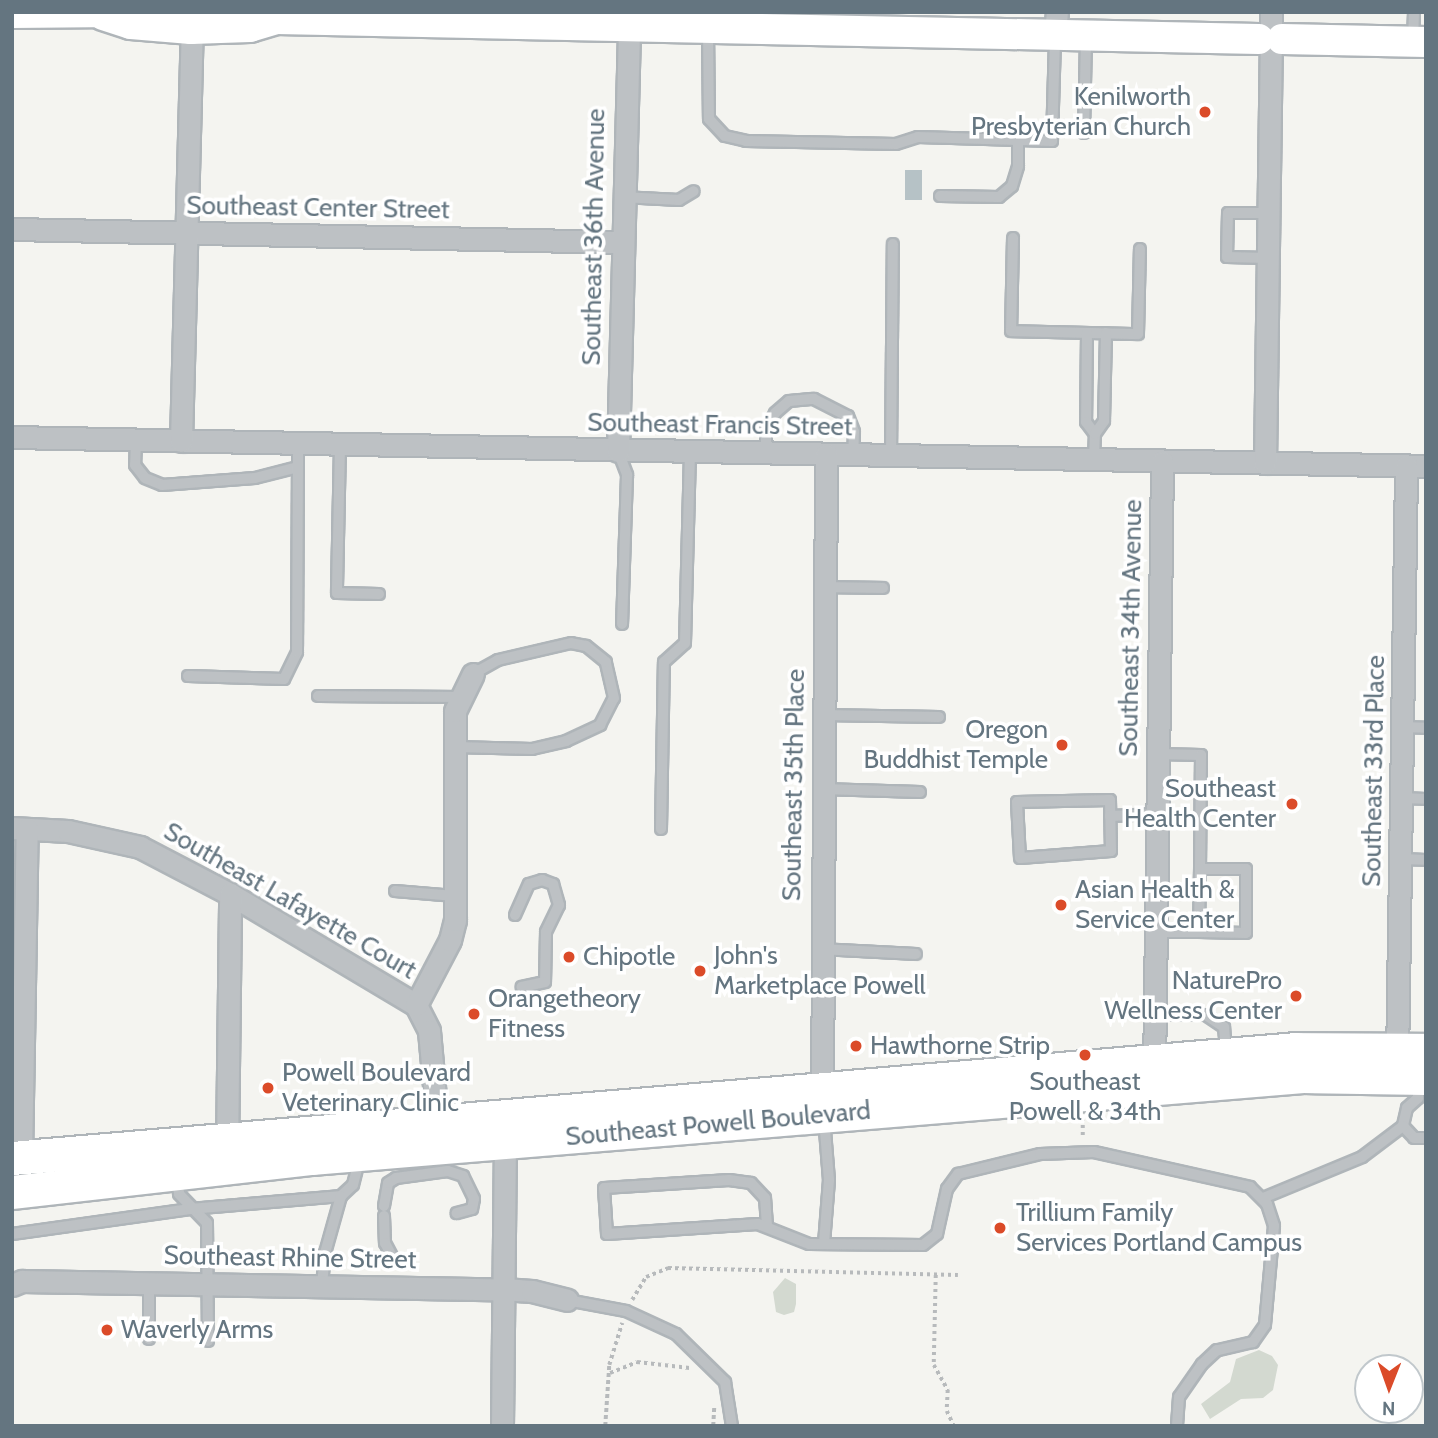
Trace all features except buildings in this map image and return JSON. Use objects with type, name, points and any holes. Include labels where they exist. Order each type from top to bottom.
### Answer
[{"type":"main road","name":"Southeast Powell Boulevard","points":[[12,1192],[176,1172],[227,1151],[437,1119],[546,1111],[1083,1095],[1226,1055],[1338,1047],[1416,1073]]},
{"type":"main road","name":"Southeast Powell Boulevard","points":[[17,1158],[227,1151],[360,1154],[505,1142],[823,1102],[1154,1075],[1303,1076],[1416,1073]]},
{"type":"main road","points":[[505,1142],[546,1111]]},
{"type":"main road","points":[[415,1149],[437,1119]]},
{"type":"street","points":[[12,13],[110,13],[131,24],[192,20],[250,27],[267,16],[336,16],[485,17],[708,26],[1056,23],[1086,35],[1417,32]]},
{"type":"street","points":[[181,441],[192,20]]},
{"type":"street","name":"Southeast 36th Avenue","points":[[618,451],[622,197],[629,24]]},
{"type":"street","points":[[1265,463],[1271,34]]},
{"type":"street","name":"Southeast Center Street","points":[[12,229],[622,242]]},
{"type":"street","name":"Southeast Francis Street","points":[[12,437],[826,456],[1416,466]]},
{"type":"street","name":"Southeast 35th Place","points":[[823,1102],[820,949],[826,456]]},
{"type":"street","name":"Southeast 34th Avenue","points":[[1154,1075],[1152,1014],[1161,462]]},
{"type":"street","name":"Southeast 33rd Place","points":[[1416,466],[1402,727],[1401,798],[1401,859],[1416,1073]]},
{"type":"street","points":[[437,1119],[429,1031],[416,1004],[450,940],[455,896],[455,711],[473,674]]},
{"type":"street","points":[[17,1158],[20,828]]},
{"type":"street","name":"Southeast Lafayette Court","points":[[20,828],[99,835],[140,847],[230,894],[416,1004]]},
{"type":"street","points":[[227,1151],[230,894]]},
{"type":"street","points":[[502,1426],[505,1142]]},
{"type":"street","name":"Southeast Rhine Street","points":[[12,1285],[22,1281],[503,1289],[532,1290],[567,1300]]},
{"type":"lane","points":[[708,26],[707,112],[720,131],[733,139],[896,144],[918,137],[1052,141],[1056,23]]},
{"type":"lane","points":[[1084,133],[1086,35]]},
{"type":"lane","points":[[940,197],[999,197],[1012,186],[1018,166],[1017,140]]},
{"type":"lane","points":[[622,197],[679,200],[694,191]]},
{"type":"lane","points":[[1268,213],[1228,212],[1227,257],[1268,258]]},
{"type":"lane","points":[[1013,238],[1011,331],[1138,334],[1140,249]]},
{"type":"lane","points":[[891,457],[892,244]]},
{"type":"lane","points":[[1087,332],[1086,422],[1095,434]]},
{"type":"lane","points":[[1094,460],[1095,434],[1104,421],[1106,333]]},
{"type":"lane","points":[[766,454],[766,430],[775,413],[789,401],[814,399],[848,416],[854,432],[853,456]]},
{"type":"lane","points":[[136,440],[135,465],[145,478],[162,485],[255,478],[298,467]]},
{"type":"lane","points":[[188,676],[284,679],[297,652],[298,444]]},
{"type":"lane","points":[[340,445],[337,593],[379,594]]},
{"type":"lane","points":[[618,451],[626,475],[622,624]]},
{"type":"lane","points":[[661,829],[664,662],[685,643],[690,453]]},
{"type":"lane","points":[[824,587],[883,589]]},
{"type":"lane","points":[[455,747],[549,747],[585,735],[600,725],[614,698],[606,662],[586,646],[571,643],[498,660],[473,674]]},
{"type":"lane","points":[[318,696],[461,697]]},
{"type":"lane","points":[[823,715],[939,717]]},
{"type":"lane","points":[[1402,727],[1426,728]]},
{"type":"lane","points":[[1158,754],[1201,755],[1199,932]]},
{"type":"lane","points":[[822,789],[920,792]]},
{"type":"lane","points":[[1401,798],[1426,799]]},
{"type":"lane","points":[[1110,800],[1110,816],[1111,851],[1020,858],[1017,802],[1110,800]]},
{"type":"lane","points":[[1110,816],[1157,814]]},
{"type":"lane","points":[[1401,859],[1426,860]]},
{"type":"lane","points":[[1154,932],[1246,933],[1246,870],[1200,869]]},
{"type":"lane","points":[[515,915],[529,884],[542,880],[553,884],[559,905],[546,932],[545,982],[522,987]]},
{"type":"lane","points":[[395,891],[455,896]]},
{"type":"lane","points":[[820,949],[916,954]]},
{"type":"lane","points":[[1152,1014],[1206,1015],[1224,1027],[1226,1055]]},
{"type":"lane","points":[[1416,1073],[1403,1126],[1407,1134],[1426,1138]]},
{"type":"lane","points":[[823,1102],[829,1180],[824,1244]]},
{"type":"lane","points":[[1263,1198],[1363,1157],[1403,1126]]},
{"type":"lane","points":[[767,1226],[765,1198],[751,1183],[729,1180],[604,1188],[607,1234],[767,1226],[809,1244],[923,1245],[937,1234],[947,1189],[958,1174],[1040,1154],[1083,1151],[1250,1187],[1263,1198],[1274,1226],[1265,1325],[1253,1342],[1217,1350],[1202,1364],[1179,1397],[1177,1426]]},
{"type":"lane","points":[[321,1286],[325,1253],[341,1196],[353,1185],[360,1154]]},
{"type":"lane","points":[[393,1256],[385,1243],[384,1211],[388,1184],[396,1178],[448,1171],[463,1176],[474,1199],[472,1209],[457,1213]]},
{"type":"lane","points":[[176,1172],[179,1194],[190,1209],[206,1223],[208,1341]]},
{"type":"lane","points":[[12,1234],[190,1209],[341,1196]]},
{"type":"lane","points":[[149,1283],[149,1339]]},
{"type":"lane","points":[[567,1300],[626,1311],[676,1334],[725,1381],[732,1426]]},
{"type":"path","points":[[1083,1095],[1083,1151]]},
{"type":"path","points":[[605,1426],[608,1374],[626,1311],[646,1277],[668,1268],[958,1275]]},
{"type":"path","points":[[936,1275],[934,1365],[948,1390],[947,1411],[954,1426]]},
{"type":"path","points":[[608,1374],[638,1362],[695,1369]]},
{"type":"path","points":[[713,1426],[714,1396]]},
{"type":"shaded area","points":[[905,170],[922,170],[922,200],[905,200]]},
{"type":"shaded area","points":[[785,1278],[796,1284],[796,1304],[794,1312],[784,1315],[776,1312],[773,1292]]},
{"type":"shaded area","points":[[1259,1350],[1272,1356],[1278,1365],[1273,1390],[1263,1398],[1241,1399],[1210,1419],[1201,1404],[1230,1382],[1236,1359]]},
{"type":"place","name":"Kenilworth Presbyterian Church","points":[[1205,112]]},
{"type":"place","name":"Oregon Buddhist Temple","points":[[1062,745]]},
{"type":"place","name":"Southeast Health Center","points":[[1292,804]]},
{"type":"place","name":"Asian Health & Service Center","points":[[1061,905]]},
{"type":"place","name":"Chipotle","points":[[569,957]]},
{"type":"place","name":"John's Marketplace Powell","points":[[700,971]]},
{"type":"place","name":"NaturePro Wellness Center","points":[[1296,996]]},
{"type":"place","name":"Orangetheory Fitness","points":[[474,1014]]},
{"type":"place","name":"Hawthorne Strip","points":[[856,1046]]},
{"type":"place","name":"Southeast Powell & 34th","points":[[1085,1055]]},
{"type":"place","name":"Powell Boulevard Veterinary Clinic","points":[[268,1088]]},
{"type":"place","name":"Trillium Family Services Portland Campus","points":[[1000,1228]]},
{"type":"place","name":"Waverly Arms","points":[[107,1330]]}]
